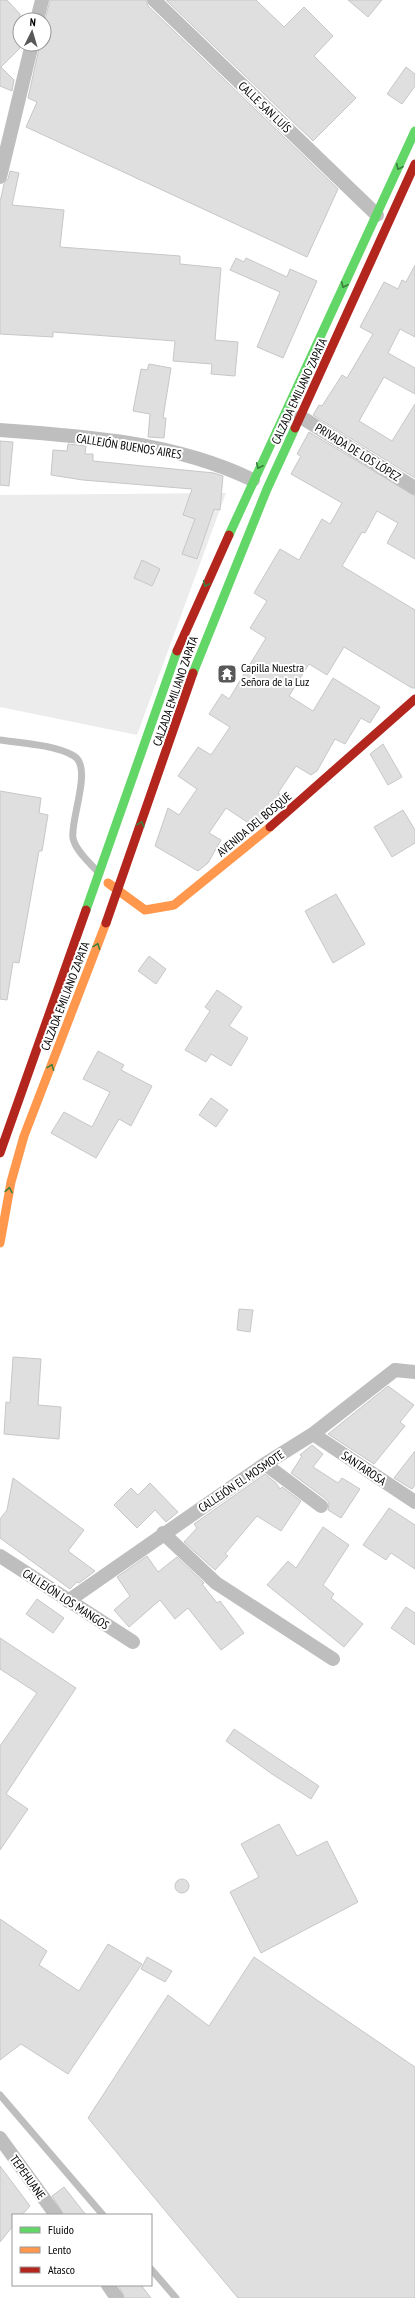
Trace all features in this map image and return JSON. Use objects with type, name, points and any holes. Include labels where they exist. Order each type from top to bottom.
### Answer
[{"type":"main road","name":"CALZADA EMILIANO ZAPATA","points":[[0,1153],[180,643],[253,480],[415,131]]},
{"type":"main road","name":"CALZADA EMILIANO ZAPATA","points":[[0,1243],[11,1182],[24,1136],[118,892],[200,652],[267,489],[415,164]]},
{"type":"main road","points":[[360,251],[373,257]]},
{"type":"main road","name":"AVENIDA DEL BOSQUE","points":[[98,873],[118,892],[145,910],[174,905],[260,836],[415,700]]},
{"type":"street","points":[[39,12],[42,0]]},
{"type":"street","name":"CALLE SAN LUÍS","points":[[154,0],[377,215]]},
{"type":"street","points":[[0,177],[30,52]]},
{"type":"street","name":"PRIVADA DE LOS LÓPEZ","points":[[301,417],[415,488]]},
{"type":"street","name":"CALLEJÓN BUENOS AIRES","points":[[0,430],[131,444],[188,455],[233,470],[253,480]]},
{"type":"street","name":"CALLEJÓN EL MOSMOTE","points":[[68,1601],[163,1533],[264,1464],[313,1434],[395,1370],[415,1372]]},
{"type":"street","name":"SANTAROSA","points":[[313,1434],[415,1502]]},
{"type":"street","points":[[264,1464],[321,1506]]},
{"type":"street","points":[[163,1533],[216,1584],[333,1659]]},
{"type":"street","name":"CALLEJÓN LOS MANGOS","points":[[0,1556],[133,1642]]},
{"type":"street","name":"TEPEHUANE","points":[[0,2138],[4,2154],[55,2214]]},
{"type":"street","points":[[109,2286],[117,2298]]},
{"type":"lane","points":[[0,740],[64,751],[76,757],[82,769],[73,838],[80,851],[98,873]]},
{"type":"lane","points":[[0,2095],[103,2214]]},
{"type":"lane","points":[[152,2270],[176,2298]]},
{"type":"shaded area","points":[[226,493],[137,735],[0,707],[0,495]]},
{"type":"building","points":[[0,0],[7,0],[18,12],[12,12],[12,52],[16,52],[1,67],[14,80],[12,91],[0,86]]},
{"type":"building","points":[[50,0],[146,0],[148,6],[338,189],[307,257],[26,127],[37,102],[28,98],[38,52],[52,52],[52,12],[47,12]]},
{"type":"building","points":[[166,0],[256,0],[284,27],[304,7],[333,36],[314,56],[356,98],[313,141]]},
{"type":"building","points":[[348,0],[382,0],[368,17]]},
{"type":"building","points":[[406,67],[415,74],[415,86],[402,104],[387,94]]},
{"type":"building","points":[[10,171],[19,173],[12,205],[64,210],[60,247],[180,256],[180,264],[221,268],[215,340],[238,342],[235,376],[211,374],[212,364],[173,361],[175,341],[53,332],[53,337],[0,334],[0,202],[4,184],[8,179]]},
{"type":"building","points":[[236,258],[244,262],[246,258],[287,277],[290,269],[317,281],[283,358],[257,347],[280,292],[230,270]]},
{"type":"building","points":[[415,265],[415,337],[400,329],[388,353],[415,368],[415,394],[384,377],[359,421],[392,441],[415,404],[415,478],[313,415],[319,405],[322,406],[342,375],[347,378],[373,334],[360,327],[384,282],[398,289],[402,280],[406,282]]},
{"type":"building","points":[[149,364],[171,368],[163,418],[166,418],[164,438],[148,437],[150,414],[133,411],[141,369],[147,370]]},
{"type":"building","points":[[309,432],[415,496],[415,559],[387,543],[398,523],[377,511],[365,533],[362,532],[342,566],[415,610],[415,688],[412,688],[344,647],[327,675],[309,664],[289,696],[313,711],[333,678],[380,707],[370,723],[361,718],[345,744],[335,739],[317,771],[311,775],[296,766],[278,793],[284,797],[253,826],[226,808],[209,833],[221,840],[208,863],[198,871],[155,846],[168,808],[179,815],[197,789],[178,776],[198,747],[211,755],[230,727],[209,714],[222,694],[229,699],[266,638],[250,628],[267,601],[254,593],[280,549],[299,560],[322,519],[330,524],[342,503],[291,474],[301,456],[297,454]]},
{"type":"building","points":[[0,441],[13,442],[9,486],[0,485]]},
{"type":"building","points":[[68,444],[86,446],[85,454],[93,454],[93,461],[214,473],[223,476],[220,510],[214,509],[197,559],[182,554],[195,519],[183,515],[192,489],[83,480],[51,475],[53,450],[67,451]]},
{"type":"building","points":[[142,560],[160,569],[152,586],[134,578]]},
{"type":"building","points":[[383,744],[402,777],[388,785],[370,754]]},
{"type":"building","points":[[0,791],[41,798],[39,813],[48,815],[42,851],[39,851],[19,963],[13,962],[7,1000],[0,999]]},
{"type":"building","points":[[403,810],[415,830],[415,843],[392,857],[374,827]]},
{"type":"building","points":[[336,894],[365,944],[333,963],[305,911]]},
{"type":"building","points":[[149,956],[166,969],[156,984],[138,971]]},
{"type":"building","points":[[217,990],[242,1007],[229,1026],[248,1038],[231,1066],[211,1054],[206,1062],[185,1050],[210,1011],[205,1007]]},
{"type":"building","points":[[98,1051],[124,1065],[121,1070],[152,1086],[131,1126],[119,1119],[96,1158],[51,1133],[64,1112],[92,1127],[110,1092],[83,1079]]},
{"type":"building","points":[[211,1098],[228,1110],[216,1127],[199,1115]]},
{"type":"building","points":[[239,1309],[253,1310],[250,1332],[237,1330]]},
{"type":"building","points":[[13,1357],[41,1359],[38,1405],[61,1407],[59,1439],[4,1434],[6,1402],[10,1403]]},
{"type":"building","points":[[388,1386],[414,1405],[400,1422],[405,1426],[374,1464],[328,1434]]},
{"type":"building","points":[[312,1445],[323,1454],[313,1467],[338,1483],[342,1478],[360,1489],[341,1518],[328,1510],[329,1503],[326,1499],[291,1473],[302,1456],[300,1455]]},
{"type":"building","points":[[415,1451],[415,1485],[412,1489],[394,1478]]},
{"type":"building","points":[[265,1474],[276,1483],[280,1489],[282,1487],[301,1501],[281,1531],[257,1516],[225,1554],[228,1556],[215,1570],[184,1542],[197,1528],[194,1524]]},
{"type":"building","points":[[13,1478],[84,1530],[68,1551],[95,1571],[79,1583],[77,1582],[70,1589],[0,1538],[0,1519],[7,1510]]},
{"type":"building","points":[[150,1483],[178,1512],[166,1522],[155,1510],[137,1528],[114,1505],[131,1488],[138,1495]]},
{"type":"building","points":[[389,1508],[415,1525],[415,1569],[391,1553],[386,1560],[363,1545]]},
{"type":"building","points":[[323,1527],[349,1545],[323,1585],[334,1594],[331,1598],[363,1624],[344,1647],[267,1585],[288,1561],[296,1568]]},
{"type":"building","points":[[147,1556],[158,1572],[177,1557],[204,1583],[202,1584],[217,1603],[220,1601],[244,1633],[221,1650],[188,1608],[175,1619],[160,1600],[129,1627],[114,1610],[130,1596],[117,1577]]},
{"type":"building","points":[[37,1599],[64,1618],[53,1633],[26,1614]]},
{"type":"building","points":[[406,1607],[415,1613],[415,1645],[391,1628]]},
{"type":"building","points":[[0,1638],[76,1688],[6,1794],[28,1809],[0,1850],[0,1746],[37,1693],[0,1669]]},
{"type":"building","points":[[234,1729],[319,1786],[311,1799],[272,1774],[226,1741]]},
{"type":"building","points":[[279,1824],[297,1856],[327,1841],[358,1902],[261,1953],[230,1892],[259,1877],[241,1844]]},
{"type":"building","points":[[179,1879],[185,1879],[189,1883],[189,1889],[185,1893],[179,1893],[175,1889],[175,1883]]},
{"type":"building","points":[[0,1919],[47,1951],[39,1965],[79,1991],[108,1944],[142,1964],[68,2074],[21,2044],[0,2060]]},
{"type":"building","points":[[147,1957],[172,1971],[165,1982],[141,1969]]},
{"type":"building","points":[[254,1957],[415,2067],[415,2298],[238,2298],[88,2118],[168,1995],[209,2026]]},
{"type":"building","points":[[0,2166],[30,2206],[23,2214],[12,2214],[12,2227],[0,2242]]},
{"type":"building","points":[[64,2187],[85,2214],[63,2214],[52,2196]]},
{"type":"building","points":[[119,2286],[142,2286],[151,2298],[125,2298]]},
{"type":"traffic: fast","points":[[229,535],[415,131]]},
{"type":"traffic: fast","points":[[193,673],[267,489],[295,428]]},
{"type":"traffic: fast","points":[[86,910],[177,651]]},
{"type":"traffic: slow","points":[[108,883],[145,910],[174,905],[270,827]]},
{"type":"traffic: slow","points":[[0,1243],[11,1182],[24,1136],[106,923]]},
{"type":"traffic: jam","points":[[295,428],[415,164]]},
{"type":"traffic: jam","points":[[177,651],[229,535]]},
{"type":"traffic: jam","points":[[106,923],[193,673]]},
{"type":"traffic: jam","points":[[270,827],[415,699]]},
{"type":"traffic: jam","points":[[0,1153],[86,910]]},
{"type":"place","name":"Capilla Nuestra Señora de la Luz","points":[[227,674]]}]
